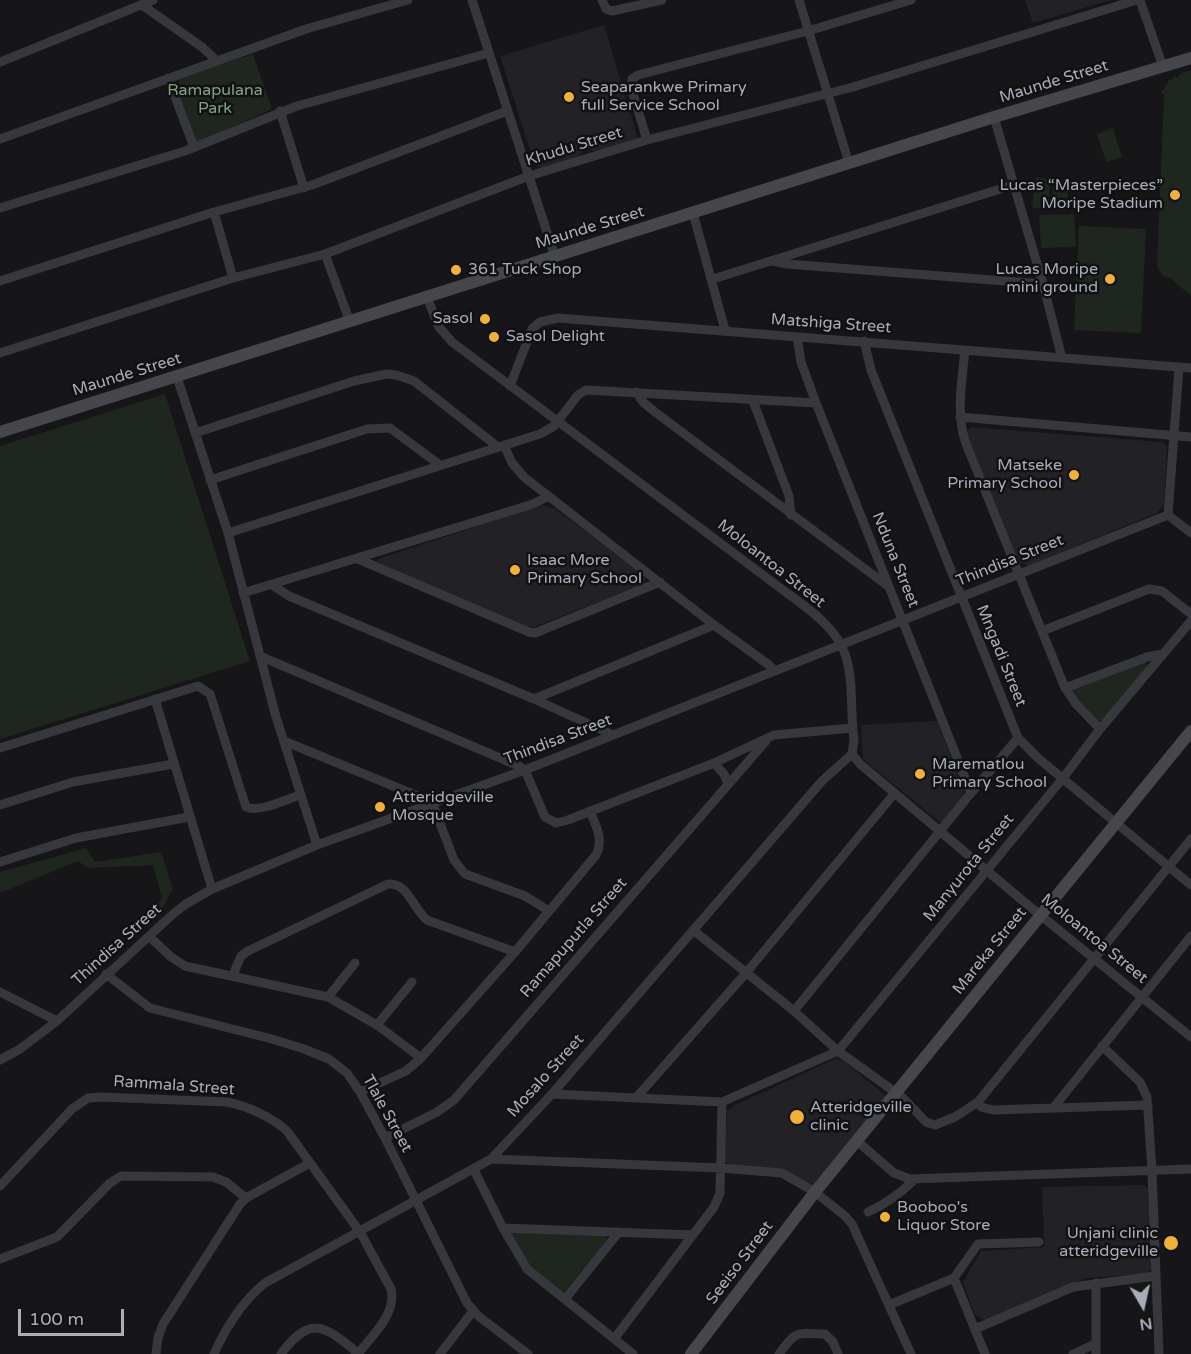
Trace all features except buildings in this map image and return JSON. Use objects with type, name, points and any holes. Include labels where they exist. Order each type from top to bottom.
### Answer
[{"type":"street","points":[[0,62],[153,0]]},
{"type":"street","points":[[0,139],[306,29],[408,0]]},
{"type":"street","points":[[472,0],[555,257]]},
{"type":"street","points":[[602,0],[606,9],[612,11],[662,0]]},
{"type":"street","points":[[799,0],[849,163]]},
{"type":"street","points":[[647,140],[631,87],[634,77],[642,73],[808,31],[911,0]]},
{"type":"street","points":[[1138,0],[1163,67]]},
{"type":"street","name":"Khudu Street","points":[[0,353],[233,278],[325,254],[529,176],[647,140],[827,93],[1138,0]]},
{"type":"street","points":[[142,5],[202,47],[217,61]]},
{"type":"street","points":[[0,207],[194,147],[280,111],[489,53]]},
{"type":"street","name":"Maunde Street","points":[[0,432],[994,117],[1191,58]]},
{"type":"street","points":[[168,78],[194,147]]},
{"type":"street","points":[[280,111],[304,188]]},
{"type":"street","points":[[0,281],[214,212],[304,188],[507,111]]},
{"type":"street","points":[[994,117],[1043,284],[1062,358]]},
{"type":"street","points":[[713,279],[1013,185]]},
{"type":"street","points":[[214,212],[233,278]]},
{"type":"street","points":[[693,213],[713,279],[725,330]]},
{"type":"street","points":[[325,254],[350,322]]},
{"type":"street","points":[[772,261],[1043,284]]},
{"type":"street","name":"Moloantoa Street","points":[[426,296],[444,334],[802,604],[830,629],[841,645],[849,671],[854,740],[852,754],[868,772],[894,794],[1191,1037]]},
{"type":"street","name":"Matshiga Street","points":[[510,386],[532,329],[545,319],[558,318],[1191,368]]},
{"type":"street","name":"Nduna Street","points":[[797,337],[801,362],[816,404],[971,793]]},
{"type":"street","name":"Mngadi Street","points":[[864,341],[871,370],[1018,738],[1038,758],[1191,885]]},
{"type":"street","points":[[965,350],[960,417],[966,441],[1065,688],[1076,704],[1100,729]]},
{"type":"street","points":[[1179,367],[1168,515],[1191,534]]},
{"type":"street","points":[[195,433],[369,377],[387,374],[414,381],[501,446],[519,472],[548,497],[714,625],[770,665],[775,672]]},
{"type":"street","points":[[177,377],[228,533],[262,657],[268,690],[317,845]]},
{"type":"street","points":[[228,533],[540,434],[554,426],[578,395],[586,390],[816,404]]},
{"type":"street","points":[[636,392],[648,407],[888,586]]},
{"type":"street","points":[[753,401],[789,496],[791,514]]},
{"type":"street","points":[[960,417],[1191,437]]},
{"type":"street","points":[[210,480],[367,429],[383,427],[396,431],[440,465]]},
{"type":"street","points":[[243,593],[530,505],[548,497]]},
{"type":"street","name":"Thindisa Street","points":[[0,1059],[26,1046],[57,1021],[106,974],[186,904],[212,890],[317,845],[525,770],[1168,515]]},
{"type":"street","points":[[358,559],[534,633],[660,582]]},
{"type":"street","points":[[272,585],[289,596],[534,699],[613,735]]},
{"type":"street","points":[[1042,631],[1149,588],[1162,591],[1191,614]]},
{"type":"street","name":"Manyurota Street","points":[[838,1051],[1063,778],[1100,729],[1191,621]]},
{"type":"street","points":[[534,699],[714,625]]},
{"type":"street","points":[[1065,688],[1148,657],[1163,654]]},
{"type":"street","points":[[262,657],[525,770],[542,811],[549,820],[555,823],[714,763],[779,734],[852,728]]},
{"type":"street","points":[[0,748],[192,687],[202,687],[210,694],[246,807],[259,808],[300,795]]},
{"type":"street","points":[[155,699],[212,890]]},
{"type":"street","name":"Mareka Street","points":[[815,1192],[1191,731]]},
{"type":"street","name":"Ramapuputla Street","points":[[385,1138],[437,1112],[454,1100],[770,738]]},
{"type":"street","points":[[794,1011],[1018,738]]},
{"type":"street","points":[[284,741],[432,802],[454,860],[465,874],[525,896],[549,911]]},
{"type":"street","name":"Mosalo Street","points":[[214,1354],[243,1306],[257,1289],[287,1270],[491,1159],[552,1094],[822,781],[852,754]]},
{"type":"street","points":[[714,763],[724,774],[728,784]]},
{"type":"street","points":[[0,805],[73,782],[173,764]]},
{"type":"street","points":[[636,1098],[746,973],[894,794]]},
{"type":"street","points":[[360,1092],[406,1071],[421,1058],[515,952],[599,850],[599,836],[590,811]]},
{"type":"street","points":[[0,862],[76,838],[189,817]]},
{"type":"street","points":[[693,930],[794,1011],[838,1051],[896,1093],[931,1125],[943,1122],[978,1102],[1191,839]]},
{"type":"street","points":[[233,975],[241,956],[257,946],[387,884],[394,883],[402,887],[427,920],[515,952]]},
{"type":"street","points":[[149,936],[171,957],[185,966],[328,997],[377,1025],[421,1058]]},
{"type":"street","points":[[1054,1107],[1191,936]]},
{"type":"street","points":[[328,997],[355,963]]},
{"type":"street","name":"Tlale Street","points":[[106,974],[150,1008],[272,1039],[329,1059],[347,1073],[385,1138],[473,1311],[528,1354]]},
{"type":"street","points":[[377,1025],[412,982]]},
{"type":"street","points":[[0,992],[57,1021]]},
{"type":"street","points":[[1102,1046],[1140,1082],[1148,1105],[1159,1354]]},
{"type":"street","points":[[552,1094],[722,1102],[838,1051]]},
{"type":"street","name":"Rammala Street","points":[[0,1186],[72,1109],[79,1103],[94,1097],[226,1102],[238,1105],[283,1127],[360,1232],[391,1288],[393,1297],[390,1312],[358,1354]]},
{"type":"street","points":[[614,1340],[714,1207],[720,1193],[722,1102]]},
{"type":"street","points":[[978,1102],[981,1107],[993,1110],[1148,1105]]},
{"type":"street","points":[[857,1141],[899,1176],[915,1179],[1191,1170]]},
{"type":"street","points":[[491,1159],[721,1168],[782,1173],[815,1192],[852,1224],[911,1354]]},
{"type":"street","points":[[156,1354],[163,1324],[246,1198],[310,1163]]},
{"type":"street","points":[[474,1170],[527,1269],[633,1354]]},
{"type":"street","points":[[0,1259],[57,1237],[110,1183],[121,1176],[213,1177],[226,1182],[246,1198]]},
{"type":"street","points":[[868,1212],[901,1193],[915,1179]]},
{"type":"street","name":"Seeiso Street","points":[[692,1354],[815,1192]]},
{"type":"street","points":[[503,1227],[692,1235]]},
{"type":"street","points":[[565,1299],[619,1232]]},
{"type":"street","points":[[889,1305],[954,1278],[978,1244],[1039,1242]]},
{"type":"street","points":[[975,1329],[1073,1287],[1155,1276]]},
{"type":"street","points":[[954,1278],[985,1354]]},
{"type":"street","points":[[1073,1354],[1096,1349],[1096,1283]]},
{"type":"street","points":[[440,1354],[473,1311]]},
{"type":"street","points":[[281,1354],[300,1333],[322,1327],[333,1332],[358,1354]]},
{"type":"street","points":[[779,1354],[795,1335],[825,1334],[833,1342],[838,1354]]},
{"type":"shaded area","points":[[1025,0],[1111,0],[1033,23]]},
{"type":"shaded area","name":"Seaparankwe Primary full Service School","points":[[604,25],[638,139],[594,151],[584,149],[579,156],[542,168],[535,165],[500,56]]},
{"type":"shaded area","name":"Matseke Primary School","points":[[971,427],[1162,442],[1167,446],[1164,504],[1157,513],[1027,566],[1018,561],[966,432]]},
{"type":"shaded area","name":"Isaac More Primary School","points":[[541,505],[554,508],[646,577],[644,584],[534,627],[376,563],[378,559]]},
{"type":"shaded area","name":"Marematlou Primary School","points":[[937,721],[964,789],[962,800],[941,823],[863,759],[861,725]]},
{"type":"shaded area","name":"Atteridgeville clinic","points":[[837,1058],[886,1096],[815,1186],[785,1171],[733,1167],[724,1161],[727,1111],[735,1105]]},
{"type":"shaded area","points":[[1144,1185],[1149,1190],[1153,1267],[1146,1274],[1086,1278],[986,1321],[975,1315],[963,1282],[981,1251],[1044,1247],[1042,1187]]},
{"type":"green space","name":"Ramapulana Park","points":[[253,54],[272,109],[202,141],[193,142],[176,85],[182,77]]},
{"type":"green space","name":"Lucas “Masterpieces” Moripe Stadium","points":[[1191,70],[1191,296],[1170,278],[1163,276],[1157,266],[1164,95],[1161,93],[1170,79],[1172,80],[1175,76],[1177,78],[1181,73]]},
{"type":"green space","points":[[1113,128],[1122,157],[1106,162],[1097,134]]},
{"type":"green space","points":[[1035,177],[1051,179],[1048,209],[1032,208]]},
{"type":"green space","points":[[1054,179],[1069,181],[1066,211],[1051,210]]},
{"type":"green space","points":[[1074,214],[1076,247],[1041,248],[1039,215]]},
{"type":"green space","name":"Lucas Moripe mini ground","points":[[1079,226],[1146,229],[1141,333],[1074,330]]},
{"type":"green space","points":[[165,394],[250,661],[0,739],[0,446]]},
{"type":"green space","points":[[1144,661],[1149,666],[1104,720],[1096,721],[1073,699],[1069,689]]},
{"type":"green space","points":[[86,848],[95,862],[161,852],[173,889],[162,909],[140,927],[162,898],[153,865],[88,868],[78,861],[0,893],[0,872]]},
{"type":"green space","points":[[511,1232],[606,1235],[607,1240],[563,1293],[525,1263]]},
{"type":"place","name":"Seaparankwe Primary full Service School","points":[[569,97]]},
{"type":"place","name":"Lucas “Masterpieces” Moripe Stadium","points":[[1175,195]]},
{"type":"place","name":"361 Tuck Shop","points":[[456,270]]},
{"type":"place","name":"Lucas Moripe mini ground","points":[[1110,279]]},
{"type":"place","name":"Sasol","points":[[485,319]]},
{"type":"place","name":"Sasol Delight","points":[[494,337]]},
{"type":"place","name":"Matseke Primary School","points":[[1074,475]]},
{"type":"place","name":"Isaac More Primary School","points":[[515,570]]},
{"type":"place","name":"Marematlou Primary School","points":[[920,774]]},
{"type":"place","name":"Atteridgeville Mosque","points":[[380,807]]},
{"type":"place","name":"Atteridgeville clinic","points":[[797,1117]]},
{"type":"place","name":"Booboo's Liquor Store","points":[[885,1217]]},
{"type":"place","name":"Unjani clinic atteridgeville","points":[[1171,1243]]}]
